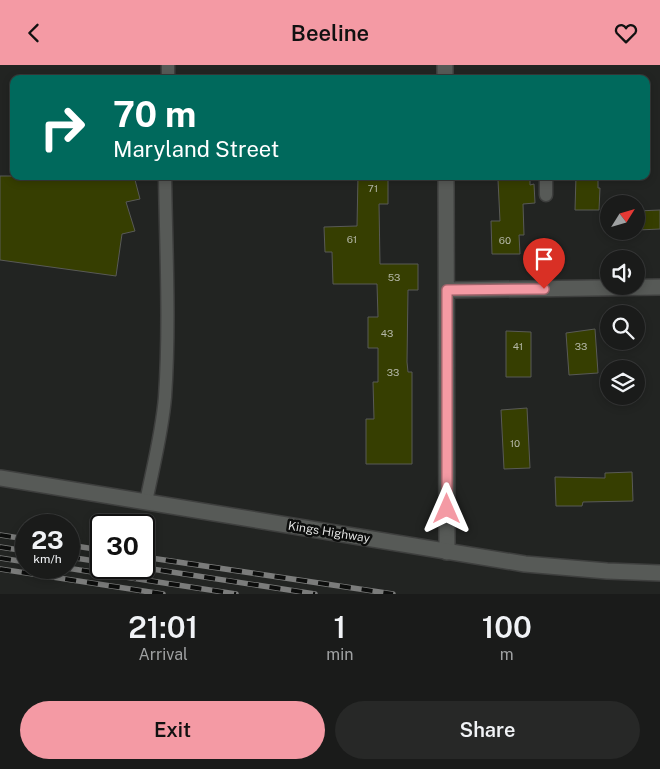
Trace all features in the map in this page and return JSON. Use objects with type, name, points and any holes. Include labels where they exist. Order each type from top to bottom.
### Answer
[{"type":"main road","points":[[446,180],[447,552]]},
{"type":"main road","points":[[447,290],[660,287]]},
{"type":"main road","name":"Kings Highway","points":[[0,478],[525,564],[660,573]]},
{"type":"lane","points":[[146,502],[159,443],[165,398],[168,316],[165,180]]},
{"type":"lane","points":[[546,180],[546,195]]},
{"type":"building","points":[[0,176],[10,176],[10,180],[135,180],[140,199],[126,202],[135,231],[122,234],[116,276],[0,260]]},
{"type":"building","points":[[358,180],[388,180],[388,204],[379,204],[380,264],[418,264],[418,290],[408,290],[407,362],[408,372],[412,372],[412,464],[366,464],[366,419],[374,419],[373,382],[378,382],[378,348],[368,348],[368,317],[378,317],[377,284],[333,284],[332,252],[325,252],[324,227],[357,226]]},
{"type":"building","points":[[498,180],[530,180],[530,185],[534,184],[535,203],[523,204],[524,235],[519,235],[520,254],[492,254],[491,221],[500,221]]},
{"type":"building","points":[[576,180],[598,180],[598,188],[600,188],[599,210],[575,210]]},
{"type":"building","points":[[660,210],[660,229],[645,230],[645,211]]},
{"type":"building","points":[[595,329],[598,373],[569,375],[566,333]]},
{"type":"building","points":[[506,331],[531,332],[531,377],[506,377]]},
{"type":"building","points":[[527,408],[530,468],[504,469],[501,410]]},
{"type":"building","points":[[632,472],[633,501],[583,502],[582,506],[556,506],[555,477],[605,478],[605,473]]},
{"type":"railway","points":[[0,535],[15,537]]},
{"type":"railway","points":[[0,547],[15,549]]},
{"type":"railway","points":[[80,547],[90,548]]},
{"type":"railway","points":[[0,558],[15,560]]},
{"type":"railway","points":[[80,559],[90,560]]},
{"type":"railway","points":[[155,559],[393,594]]},
{"type":"railway","points":[[0,569],[163,594]]},
{"type":"railway","points":[[155,569],[315,594]]},
{"type":"railway","points":[[80,570],[236,594]]},
{"type":"route","points":[[447,509],[447,290],[544,289]]}]
